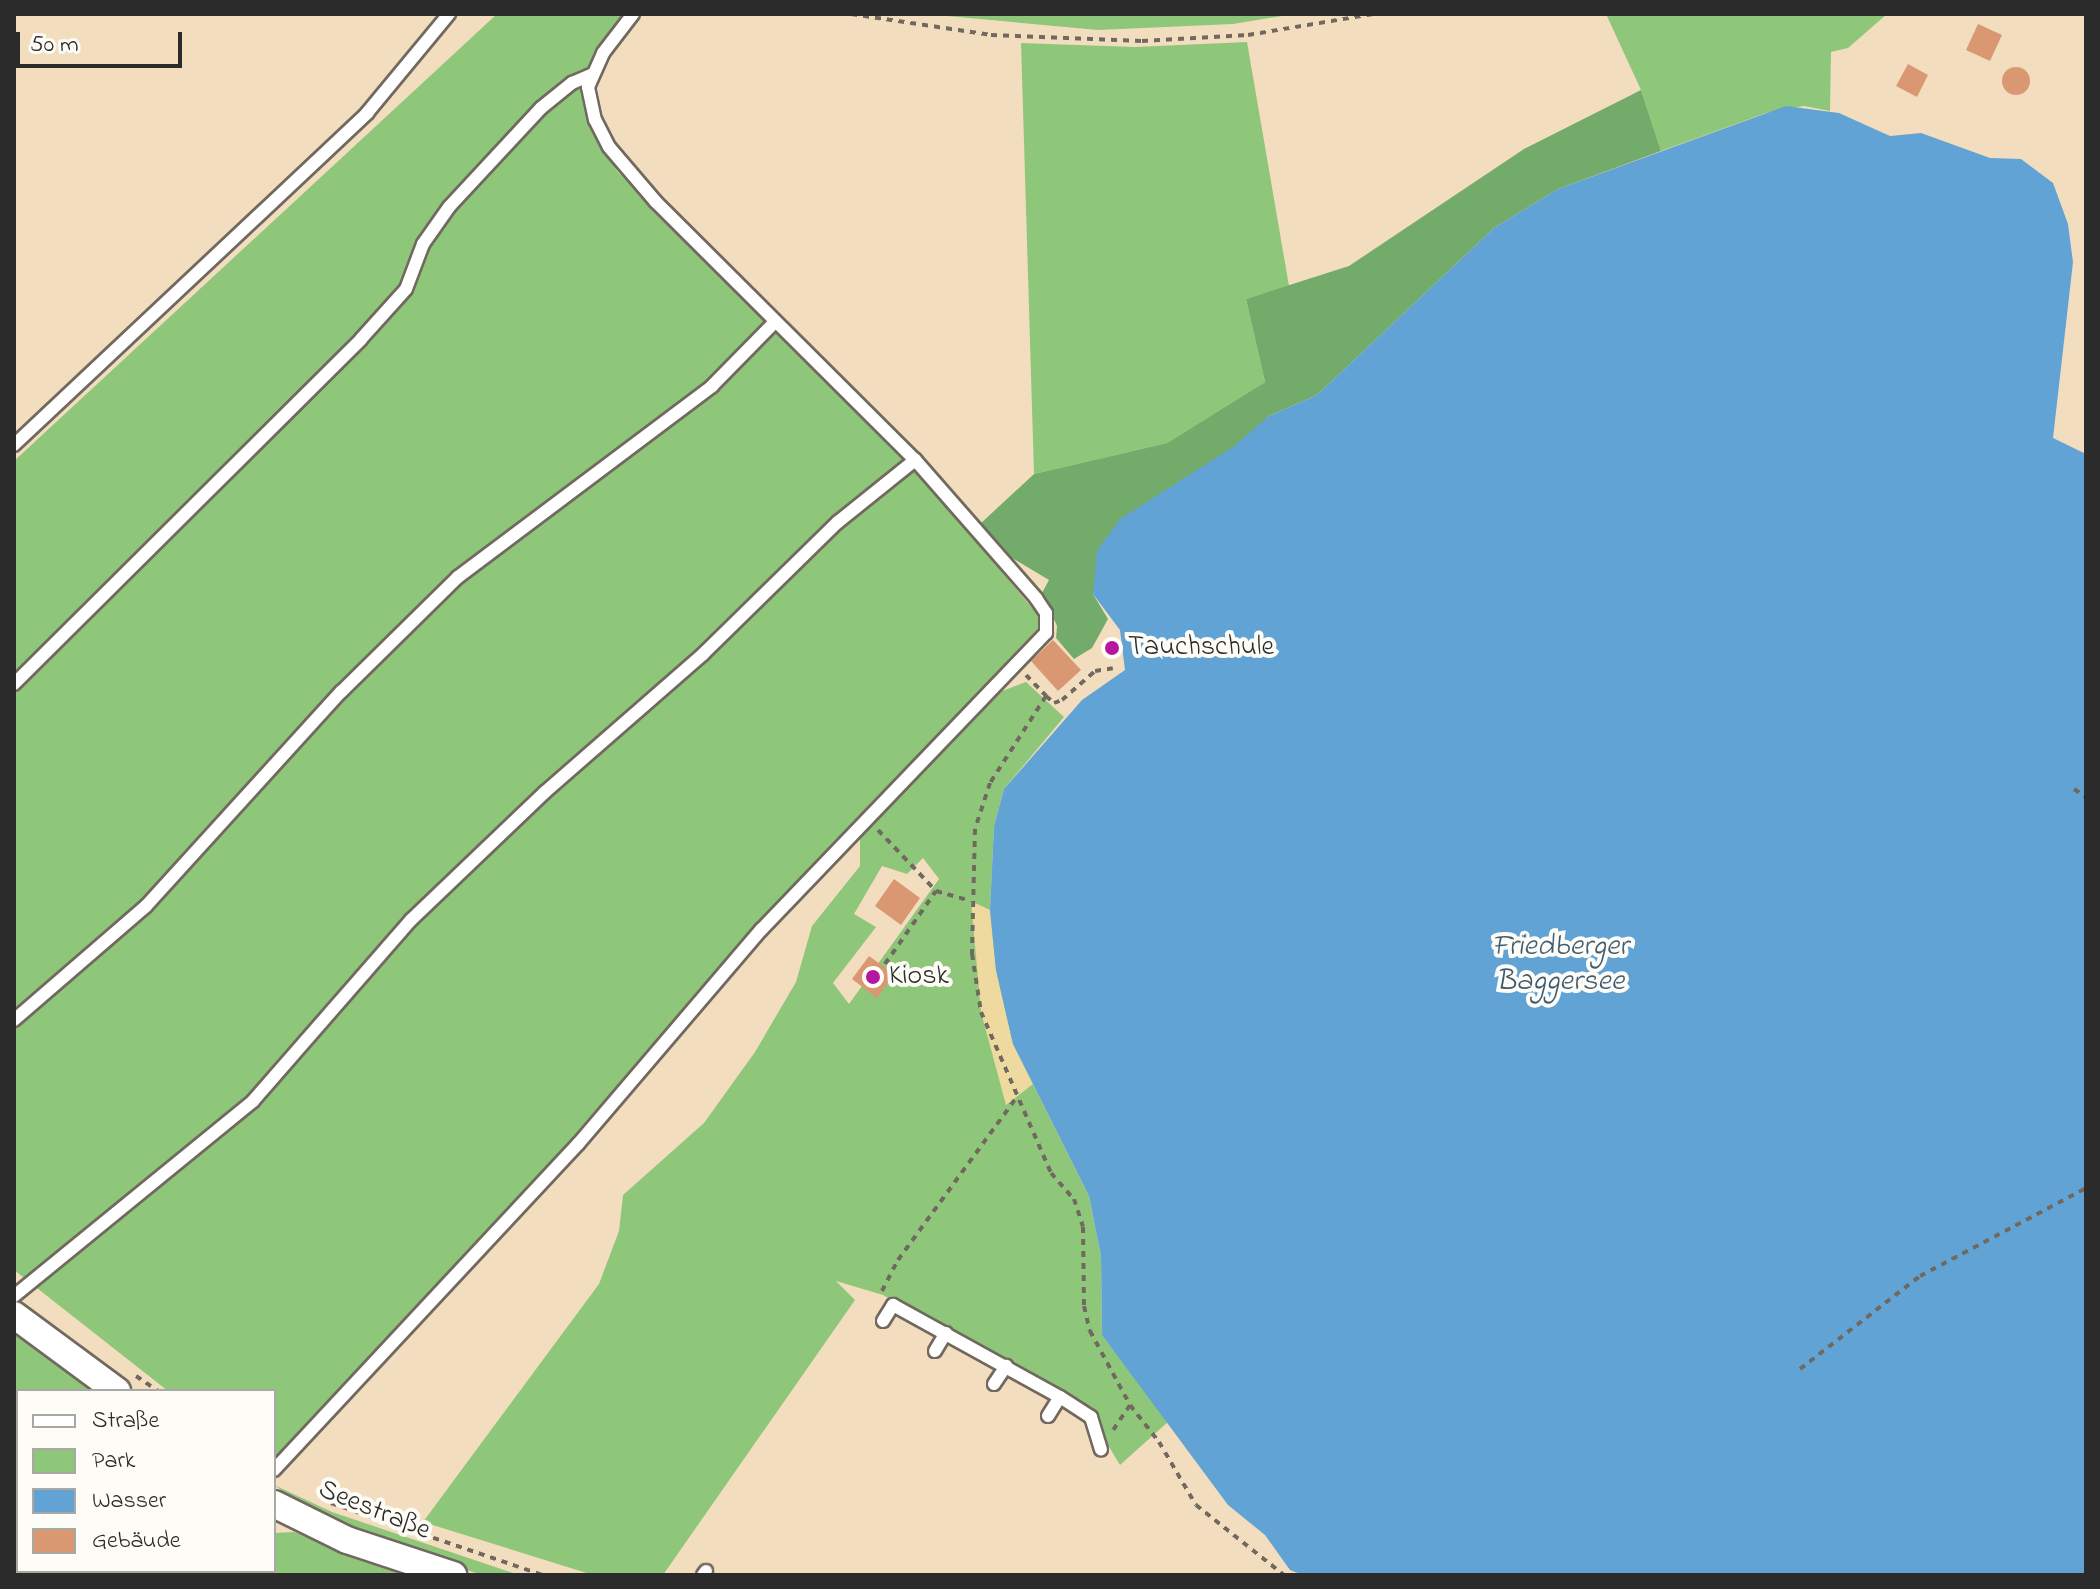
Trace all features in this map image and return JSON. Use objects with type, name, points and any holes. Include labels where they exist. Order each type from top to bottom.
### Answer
[{"type":"street","points":[[14,1315],[114,1389]]},
{"type":"street","name":"Seestraße","points":[[276,1505],[347,1540],[453,1575]]},
{"type":"lane","points":[[14,445],[367,113],[449,14]]},
{"type":"lane","points":[[276,1468],[578,1144],[700,998],[865,817],[1039,643],[1049,624],[1036,598],[915,460],[627,171],[595,120],[588,87],[591,75],[633,14]]},
{"type":"lane","points":[[14,684],[378,321],[406,289],[423,244],[449,207],[541,108],[572,83],[591,75]]},
{"type":"lane","points":[[14,1020],[146,906],[425,608],[507,537],[712,386],[775,322]]},
{"type":"lane","points":[[14,1296],[253,1101],[411,920],[545,792],[703,654],[838,522],[915,460]]},
{"type":"lane","points":[[883,1321],[893,1305],[1060,1397],[1091,1417],[1101,1449]]},
{"type":"lane","points":[[935,1351],[946,1333]]},
{"type":"lane","points":[[994,1384],[1006,1366]]},
{"type":"lane","points":[[1048,1416],[1060,1397]]},
{"type":"path","points":[[851,14],[991,35],[1142,41],[1248,35],[1374,14]]},
{"type":"path","points":[[1031,681],[1054,703],[1062,700],[1095,671],[1113,668]]},
{"type":"path","points":[[1046,696],[990,783],[975,829],[972,954],[981,1012],[1051,1173],[1074,1199],[1083,1227],[1084,1306],[1090,1331],[1130,1405],[1159,1442],[1196,1505],[1284,1575]]},
{"type":"path","points":[[2074,789],[2086,797]]},
{"type":"path","points":[[865,817],[936,891],[971,901]]},
{"type":"path","points":[[885,964],[936,891]]},
{"type":"path","points":[[893,1305],[883,1295],[881,1285],[1017,1097]]},
{"type":"path","points":[[1800,1369],[1920,1276],[2086,1188]]},
{"type":"path","points":[[1101,1449],[1130,1405]]},
{"type":"path","points":[[320,1499],[542,1575]]},
{"type":"green space","points":[[497,14],[627,14],[581,81],[591,128],[617,171],[910,464],[1044,622],[752,930],[518,1200],[276,1456],[276,1389],[165,1389],[14,1270],[14,461]]},
{"type":"green space","points":[[925,14],[1294,14],[1233,24],[1098,30]]},
{"type":"green space","points":[[1606,14],[1887,14],[1848,48],[1831,52],[1830,111],[1804,106],[1766,113],[1661,151],[1641,90]]},
{"type":"green space","points":[[1247,42],[1289,286],[1246,299],[1265,382],[1167,443],[1034,474],[1021,43],[1135,47]]},
{"type":"green space","points":[[1641,90],[1661,151],[1558,189],[1494,228],[1317,395],[1269,416],[1093,594],[1108,619],[1092,648],[1074,659],[1056,638],[1057,626],[1042,593],[1049,580],[1007,555],[980,524],[1034,474],[1167,443],[1265,382],[1246,299],[1349,266],[1524,149]]},
{"type":"green space","points":[[1026,682],[1064,717],[1004,789],[994,826],[990,910],[1013,1044],[1089,1196],[1101,1256],[1102,1335],[1169,1421],[1120,1465],[1091,1417],[883,1295],[836,1281],[855,1300],[663,1575],[593,1575],[423,1522],[599,1284],[619,1231],[623,1195],[704,1123],[755,1052],[796,982],[812,926],[860,866],[860,833],[1002,691]],"holes":[[[923,858],[939,879],[849,1004],[833,983],[876,927],[854,914],[882,866],[907,874]]]},
{"type":"green space","points":[[14,1330],[90,1389],[16,1389],[16,1573],[150,1573],[14,1575]]},
{"type":"green space","points":[[276,1486],[332,1512],[519,1575],[482,1575],[390,1545],[317,1515]]},
{"type":"green space","points":[[294,1532],[411,1575],[213,1575],[276,1573],[276,1533]]},
{"type":"sand","points":[[971,901],[990,910],[996,970],[1013,1044],[1033,1084],[1006,1105],[981,1012]]},
{"type":"water","name":"Friedberger Baggersee","points":[[1786,106],[1839,113],[1890,136],[1921,133],[1990,158],[2021,159],[2053,183],[2068,224],[2073,262],[2053,438],[2086,454],[2086,1575],[1303,1575],[1290,1570],[1265,1535],[1228,1505],[1102,1335],[1101,1256],[1089,1196],[1013,1044],[996,970],[990,910],[994,826],[1004,789],[1082,700],[1125,670],[1120,630],[1093,594],[1097,551],[1120,519],[1233,447],[1269,416],[1317,395],[1494,228],[1558,189]]},
{"type":"building","points":[[1978,24],[2002,35],[1990,61],[1966,50]]},
{"type":"building","points":[[1908,64],[1928,75],[1917,97],[1896,86]]},
{"type":"building","points":[[2016,67],[2026,71],[2030,81],[2026,91],[2016,95],[2006,91],[2002,81],[2006,71]]},
{"type":"building","points":[[1053,640],[1081,670],[1058,691],[1031,661]]},
{"type":"building","points":[[894,879],[920,898],[901,925],[875,906]]},
{"type":"building","name":"Kiosk","points":[[869,956],[894,974],[877,998],[852,979]]},
{"type":"place","name":"Tauchschule","points":[[1112,648]]},
{"type":"place","name":"Kiosk","points":[[873,977]]}]
